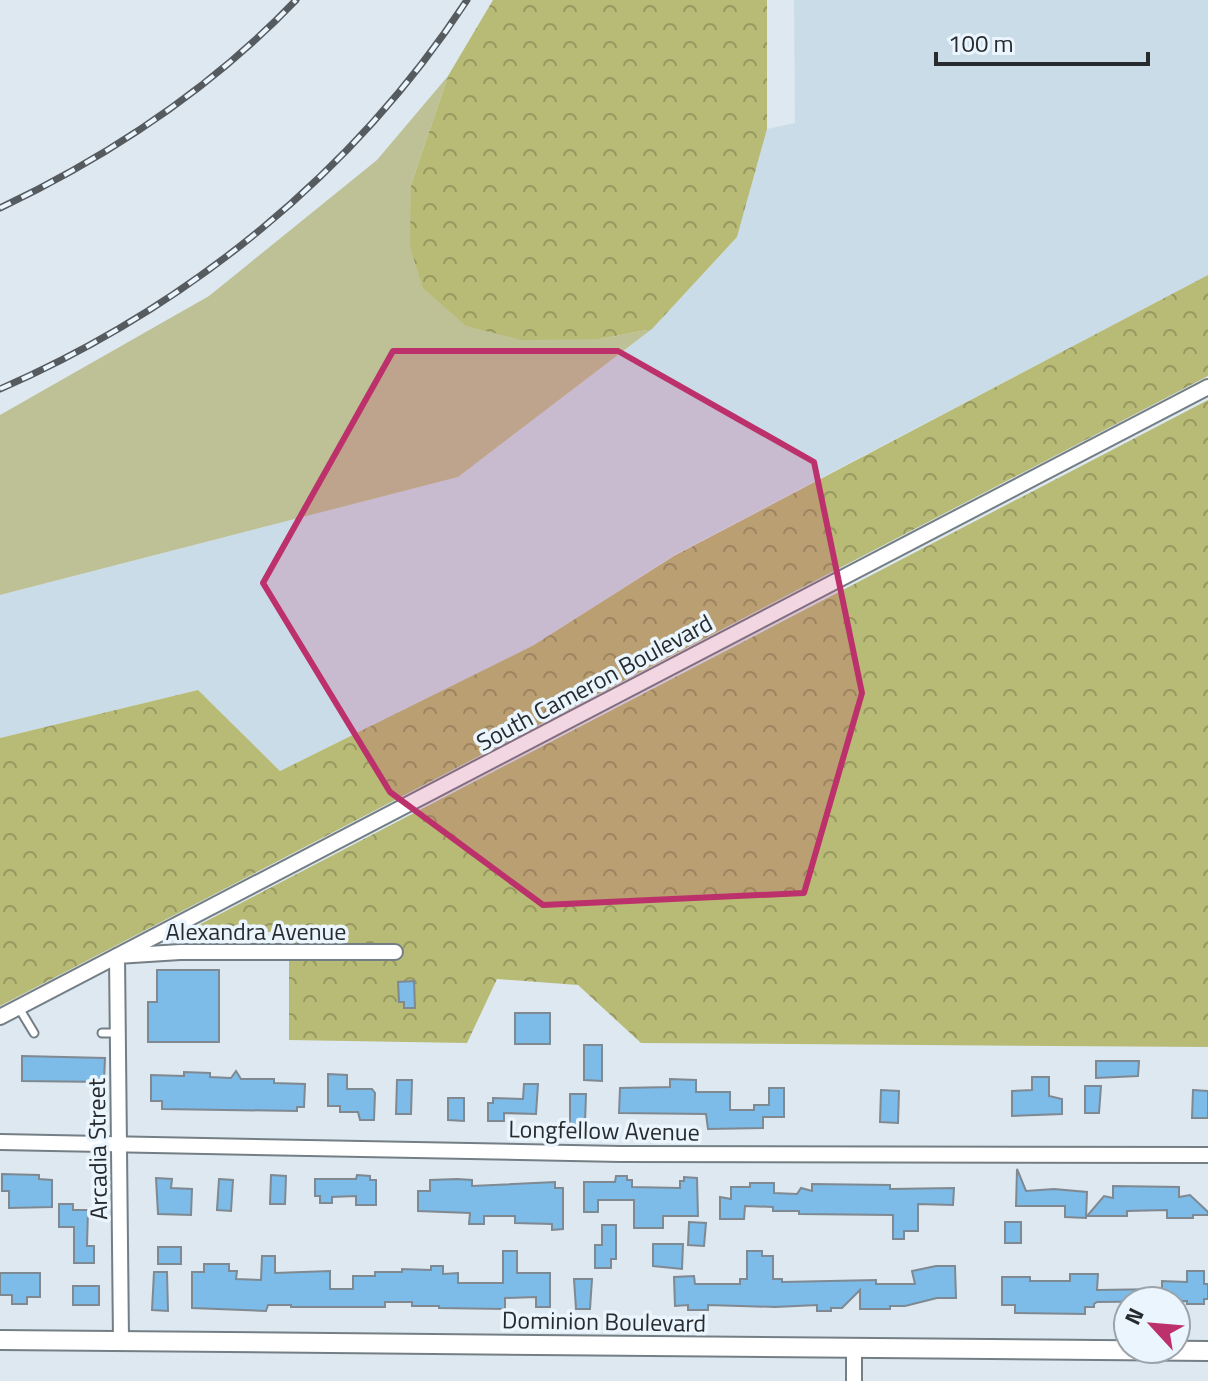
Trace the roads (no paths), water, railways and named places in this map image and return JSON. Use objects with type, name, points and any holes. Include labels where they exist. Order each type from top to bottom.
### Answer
[{"type":"street","name":"South Cameron Boulevard","points":[[0,1017],[1208,387]]},
{"type":"street","name":"Alexandra Avenue","points":[[117,956],[180,952],[395,952]]},
{"type":"street","name":"Arcadia Street","points":[[117,956],[121,1341]]},
{"type":"street","name":"Longfellow Avenue","points":[[0,1142],[621,1154],[1208,1155]]},
{"type":"street","name":"Dominion Boulevard","points":[[0,1340],[1208,1351]]},
{"type":"street","points":[[854,1348],[854,1381]]},
{"type":"lane","points":[[19,1008],[34,1033]]},
{"type":"lane","points":[[102,1033],[118,1033]]},
{"type":"railway","points":[[0,208],[80,166],[157,118],[230,62],[296,0]]},
{"type":"railway","points":[[0,389],[69,356],[136,318],[262,229],[373,122],[422,63],[467,0]]}]
